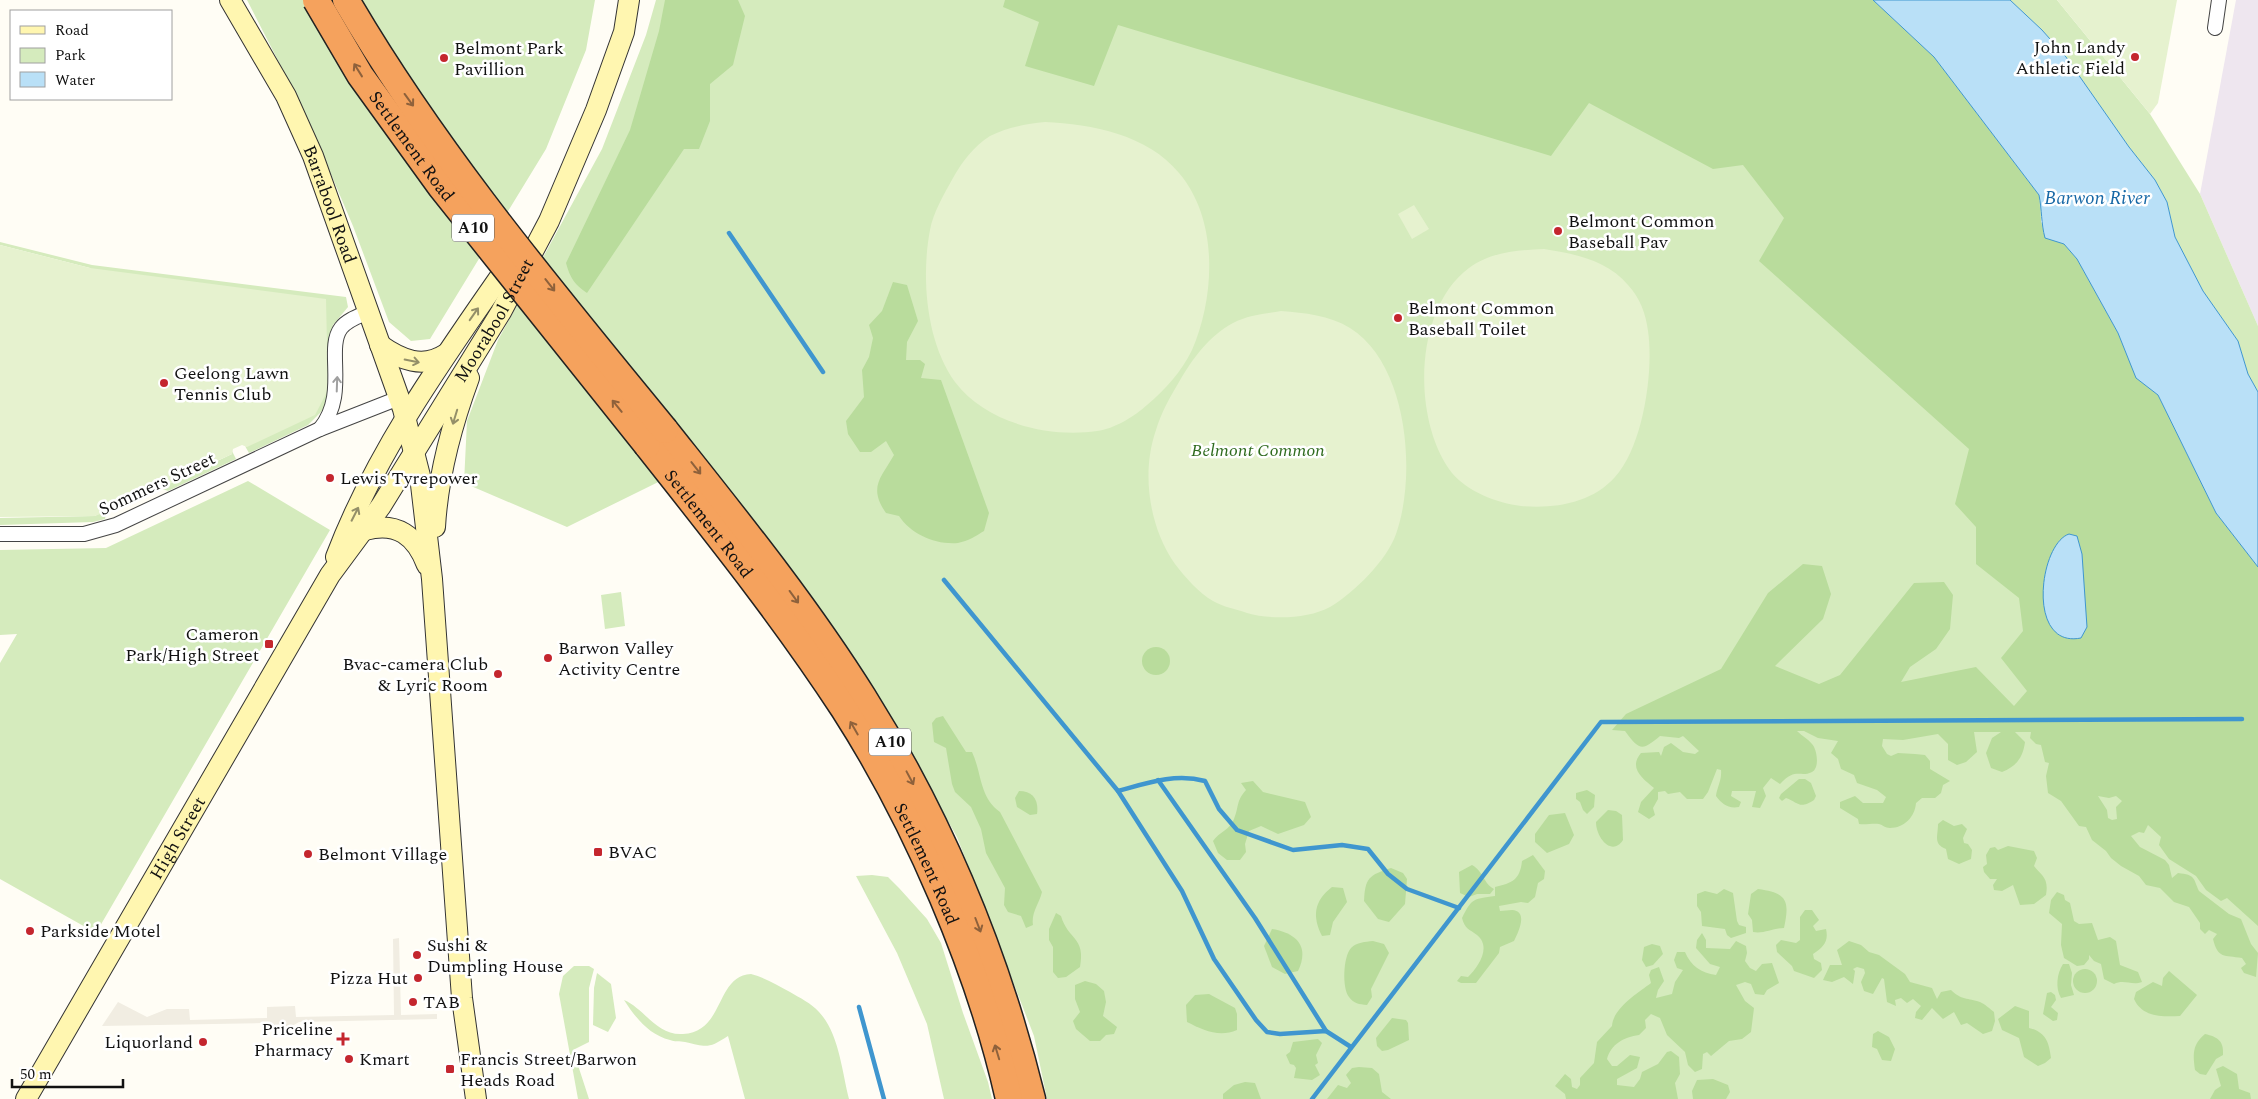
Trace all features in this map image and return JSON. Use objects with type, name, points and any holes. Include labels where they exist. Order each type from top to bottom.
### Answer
[{"type":"highway","name":"Settlement Road","points":[[316,0],[360,75],[441,187],[656,437],[744,529],[816,626],[864,698],[910,778],[949,857],[977,922],[999,982],[1032,1099]]},
{"type":"highway","name":"Settlement Road","points":[[346,0],[384,65],[461,173],[656,437],[845,711],[890,790],[927,865],[954,928],[977,988],[1009,1099]]},
{"type":"street","name":"Barrabool Road","points":[[230,0],[286,96],[302,132],[406,418],[415,450],[421,487],[432,579]]},
{"type":"street","name":"Moorabool Street","points":[[415,450],[501,312],[545,229],[596,110],[624,32],[629,0]]},
{"type":"street","points":[[2215,28],[2219,0]]},
{"type":"street","name":"Moorabool Street","points":[[406,418],[446,354],[564,184]]},
{"type":"street","points":[[320,429],[329,416],[336,394],[337,336],[346,323],[368,312]]},
{"type":"street","points":[[476,1099],[462,998],[432,579],[436,511],[444,458],[458,406],[483,339]]},
{"type":"street","points":[[380,345],[398,357],[415,362],[434,361],[446,354]]},
{"type":"street","name":"Sommers Street","points":[[0,534],[84,534],[96,532],[116,525],[320,429],[399,398]]},
{"type":"street","name":"High Street","points":[[330,575],[346,532],[406,418]]},
{"type":"street","name":"High Street","points":[[26,1099],[330,575],[366,530],[415,450]]},
{"type":"street","points":[[366,530],[387,527],[401,531],[423,555],[432,579]]},
{"type":"shaded area","points":[[2236,0],[2258,0],[2258,326],[2200,194]]},
{"type":"shaded area","points":[[399,938],[401,1015],[437,1014],[437,1019],[299,1022],[292,1026],[269,1027],[263,1023],[102,1026],[118,1002],[147,1017],[167,1009],[189,1009],[190,1020],[267,1018],[267,1007],[295,1006],[296,1017],[394,1015],[393,939]]},
{"type":"green space","points":[[247,0],[595,0],[586,50],[546,149],[430,339],[411,341],[389,322],[353,226],[304,111]]},
{"type":"green space","name":"Belmont Common","points":[[656,0],[1873,0],[1934,57],[2039,195],[2042,208],[2041,222],[2077,259],[2136,378],[2158,395],[2216,513],[2258,567],[2258,1099],[1047,1099],[1034,1036],[957,837],[869,681],[703,460],[567,527],[464,483],[467,421],[498,340],[602,149],[646,35]]},
{"type":"green space","points":[[665,0],[738,0],[745,16],[733,65],[710,84],[710,121],[699,149],[684,149],[587,293],[574,281],[566,263],[630,130],[659,31]]},
{"type":"green space","points":[[1005,0],[1873,0],[1934,57],[2039,195],[2041,222],[2045,237],[2064,244],[2077,259],[2118,333],[2136,377],[2158,395],[2216,513],[2258,567],[2258,926],[2227,898],[2221,901],[2206,890],[2196,876],[2169,859],[2159,845],[2161,837],[2148,825],[2144,833],[2139,832],[2131,836],[2140,847],[2165,860],[2169,865],[2172,878],[2178,873],[2191,876],[2199,891],[2229,914],[2241,919],[2251,944],[2258,953],[2256,977],[2244,973],[2241,968],[2246,964],[2242,958],[2226,956],[2217,950],[2213,939],[2217,934],[2209,930],[2205,934],[2200,929],[2200,923],[2189,907],[2174,902],[2160,888],[2146,885],[2139,876],[2111,858],[2106,851],[2092,840],[2086,827],[2079,826],[2061,801],[2048,793],[2046,776],[2049,763],[2045,762],[2041,745],[2036,744],[2030,738],[2031,732],[2015,732],[2025,742],[2023,752],[2015,764],[2002,772],[1991,768],[1986,753],[1992,738],[2001,732],[1974,732],[1977,752],[1966,762],[1957,765],[1948,760],[1948,744],[1938,734],[1903,740],[1883,739],[1882,746],[1887,754],[1891,756],[1898,753],[1925,755],[1930,761],[1930,769],[1950,781],[1943,785],[1941,793],[1935,798],[1922,798],[1916,803],[1908,821],[1895,828],[1888,828],[1880,824],[1859,824],[1858,819],[1840,808],[1840,802],[1855,796],[1863,803],[1883,803],[1886,797],[1877,790],[1857,783],[1854,775],[1841,769],[1838,759],[1831,753],[1838,741],[1818,738],[1804,731],[1797,731],[1814,746],[1817,758],[1815,770],[1808,774],[1794,774],[1780,784],[1771,778],[1763,788],[1766,796],[1760,808],[1752,807],[1756,791],[1732,791],[1731,796],[1741,802],[1739,807],[1728,807],[1721,801],[1716,796],[1721,774],[1721,770],[1717,769],[1708,792],[1703,799],[1687,799],[1680,792],[1668,794],[1665,791],[1658,792],[1658,799],[1653,808],[1655,815],[1649,819],[1638,812],[1641,802],[1654,788],[1638,773],[1636,768],[1637,758],[1641,753],[1659,752],[1661,756],[1664,747],[1671,743],[1683,752],[1695,754],[1699,751],[1683,736],[1679,738],[1660,736],[1642,747],[1634,743],[1625,731],[1612,730],[1626,714],[1721,669],[1768,593],[1803,564],[1822,566],[1831,594],[1823,619],[1775,666],[1819,684],[1840,675],[1914,583],[1944,582],[1953,595],[1950,629],[1936,649],[1910,667],[1901,682],[1976,667],[2014,706],[2027,691],[2001,658],[2023,631],[2019,598],[1976,564],[1976,527],[1955,504],[1969,449],[1759,261],[1784,218],[1743,165],[1713,169],[1589,103],[1551,156],[1118,25],[1094,86],[1025,66],[1039,22],[1003,7]],"holes":[[[2098,796],[2109,798],[2116,796],[2122,801],[2116,807],[2117,819],[2112,820],[2108,818],[2107,810]]]},
{"type":"green space","points":[[2010,0],[2057,0],[2150,114],[2200,194],[2258,326],[2258,392],[2248,374],[2238,341],[2203,291],[2175,237],[2167,202],[2155,180],[2129,147],[2066,57],[2042,30]]},
{"type":"green space","name":"John Landy Athletic Field","points":[[2057,0],[2177,0],[2158,103],[2150,114]]},
{"type":"green space","points":[[1045,122],[1081,125],[1100,129],[1118,134],[1152,149],[1179,173],[1192,192],[1201,213],[1207,236],[1209,283],[1200,329],[1188,358],[1167,387],[1154,399],[1130,418],[1104,430],[1078,433],[1039,429],[1019,424],[983,408],[955,382],[945,366],[932,329],[928,309],[926,268],[930,230],[939,204],[964,160],[990,136],[1010,128]]},
{"type":"green space","points":[[1414,205],[1429,229],[1412,239],[1398,214]]},
{"type":"green space","points":[[0,242],[92,265],[346,297],[348,307],[333,325],[330,337],[331,389],[325,408],[308,425],[249,453],[245,446],[247,447],[90,268],[0,245]]},
{"type":"green space","name":"Geelong Lawn Tennis Club","points":[[0,245],[90,268],[326,299],[328,390],[315,415],[247,447],[242,445],[233,449],[232,454],[117,508],[112,505],[104,507],[103,513],[95,516],[0,517]]},
{"type":"green space","points":[[1544,249],[1579,256],[1600,264],[1620,276],[1636,295],[1644,312],[1647,325],[1649,366],[1648,387],[1639,428],[1625,464],[1615,477],[1606,486],[1584,498],[1560,505],[1534,507],[1502,502],[1484,496],[1466,486],[1452,473],[1439,451],[1430,425],[1425,397],[1425,367],[1428,337],[1437,310],[1451,286],[1469,268],[1495,255],[1515,251]]},
{"type":"green space","points":[[893,282],[907,285],[918,321],[907,342],[906,360],[920,360],[925,364],[921,378],[941,380],[989,513],[984,531],[962,542],[941,542],[924,537],[910,528],[899,516],[886,513],[878,496],[877,489],[881,477],[894,455],[886,441],[871,452],[860,452],[848,434],[846,421],[864,397],[862,370],[869,357],[873,338],[869,325],[882,311]]},
{"type":"green space","points":[[1281,311],[1308,314],[1334,320],[1350,328],[1369,345],[1385,367],[1396,393],[1403,422],[1406,482],[1402,510],[1392,544],[1369,575],[1359,585],[1339,601],[1321,611],[1300,616],[1267,617],[1247,613],[1213,601],[1192,584],[1175,564],[1159,534],[1154,517],[1150,499],[1149,464],[1151,447],[1163,411],[1195,357],[1216,334],[1233,323],[1251,316]]},
{"type":"green space","points":[[232,451],[236,459],[168,491],[160,488],[232,454]]},
{"type":"green space","points":[[248,481],[330,530],[96,933],[0,879],[0,663],[17,634],[0,635],[0,550],[106,548]]},
{"type":"green space","points":[[103,511],[106,514],[105,519],[93,522],[0,525],[0,518],[95,516]]},
{"type":"green space","points":[[621,592],[625,626],[605,629],[601,595]]},
{"type":"green space","points":[[1156,647],[1166,651],[1170,661],[1166,671],[1156,675],[1146,671],[1142,661],[1146,651]]},
{"type":"green space","points":[[943,716],[966,752],[972,752],[988,799],[1000,812],[1042,892],[1034,912],[1033,925],[1026,928],[1021,916],[1008,912],[1004,905],[1005,888],[986,853],[981,829],[971,807],[955,792],[946,748],[934,742],[932,723],[936,718]]},
{"type":"green space","points":[[1799,779],[1805,779],[1811,783],[1816,796],[1814,800],[1802,805],[1786,798],[1782,801],[1779,798],[1781,794]]},
{"type":"green space","points":[[1253,781],[1263,792],[1305,802],[1311,817],[1304,825],[1278,834],[1261,826],[1249,831],[1245,844],[1246,852],[1240,860],[1227,860],[1218,853],[1213,841],[1230,826],[1234,819],[1239,801],[1246,790],[1241,783]]},
{"type":"green space","points":[[1587,790],[1595,795],[1594,807],[1587,814],[1576,799],[1576,793]]},
{"type":"green space","points":[[1019,791],[1024,791],[1034,797],[1037,804],[1037,814],[1030,815],[1017,807],[1015,798]]},
{"type":"green space","points":[[1608,810],[1616,811],[1622,815],[1623,840],[1614,847],[1605,843],[1602,839],[1596,822]]},
{"type":"green space","points":[[1565,813],[1574,835],[1569,844],[1547,853],[1535,842],[1535,834],[1549,815]]},
{"type":"green space","points":[[1943,820],[1954,826],[1962,824],[1967,829],[1963,838],[1964,843],[1968,844],[1972,850],[1971,859],[1959,864],[1948,859],[1946,849],[1939,845],[1937,839],[1938,824]]},
{"type":"green space","points":[[2008,846],[2034,851],[2037,858],[2034,866],[2046,881],[2047,889],[2046,895],[2034,904],[2020,905],[2013,885],[2002,891],[1994,890],[1993,885],[1997,879],[1990,879],[1984,872],[1983,867],[1987,864],[1986,855],[1990,848],[1995,847],[1998,850]]},
{"type":"green space","points":[[1533,855],[1545,871],[1544,879],[1538,883],[1535,897],[1528,903],[1521,902],[1499,906],[1500,911],[1512,910],[1520,914],[1521,923],[1514,941],[1500,947],[1499,953],[1476,983],[1461,983],[1457,981],[1461,976],[1468,977],[1472,973],[1482,957],[1483,951],[1481,940],[1463,922],[1462,918],[1468,907],[1478,899],[1495,896],[1495,887],[1514,880],[1519,873],[1522,861]]},
{"type":"green space","points":[[1472,865],[1479,871],[1490,887],[1494,889],[1490,894],[1477,894],[1469,897],[1460,893],[1459,872]]},
{"type":"green space","points":[[1391,868],[1403,873],[1407,879],[1405,904],[1389,922],[1378,919],[1364,901],[1367,882],[1370,878]]},
{"type":"green space","points":[[856,876],[888,877],[927,919],[941,943],[992,1099],[944,1099],[927,1024],[897,953]]},
{"type":"green space","points":[[1332,887],[1343,888],[1347,902],[1333,922],[1330,935],[1322,936],[1317,922],[1316,909],[1321,898]]},
{"type":"green space","points":[[1724,889],[1733,893],[1737,921],[1739,925],[1746,927],[1746,933],[1731,938],[1727,935],[1725,929],[1702,926],[1701,912],[1697,906],[1697,894],[1705,891],[1717,894]]},
{"type":"green space","points":[[1758,889],[1775,893],[1784,899],[1787,911],[1784,928],[1753,932],[1752,920],[1748,914],[1751,894]]},
{"type":"green space","points":[[2057,892],[2064,895],[2065,900],[2070,903],[2074,921],[2079,924],[2092,923],[2098,940],[2110,937],[2116,941],[2120,965],[2138,972],[2142,982],[2114,984],[2104,979],[2101,964],[2094,961],[2089,955],[2089,959],[2084,965],[2077,966],[2064,958],[2061,945],[2062,924],[2049,913],[2051,900]]},
{"type":"green space","points":[[1805,910],[1812,910],[1819,920],[1813,926],[1816,931],[1826,929],[1827,934],[1824,944],[1813,954],[1814,959],[1821,963],[1822,970],[1814,978],[1794,971],[1792,966],[1777,952],[1776,945],[1781,940],[1796,943],[1800,940],[1800,917]]},
{"type":"green space","points":[[1056,913],[1061,916],[1081,950],[1080,967],[1066,977],[1058,978],[1053,972],[1053,947],[1049,940],[1049,929]]},
{"type":"green space","points":[[1272,929],[1294,937],[1298,942],[1302,954],[1298,971],[1285,974],[1272,967],[1264,946]]},
{"type":"green space","points":[[1702,933],[1706,940],[1706,948],[1730,949],[1736,941],[1746,946],[1745,961],[1750,968],[1756,971],[1762,964],[1772,963],[1779,983],[1767,990],[1764,995],[1755,994],[1751,984],[1745,982],[1736,985],[1745,1001],[1754,1008],[1751,1032],[1742,1039],[1729,1041],[1711,1056],[1707,1052],[1703,1054],[1702,1069],[1695,1072],[1688,1065],[1685,1052],[1667,1035],[1660,1018],[1651,1014],[1645,1020],[1646,1028],[1639,1035],[1628,1037],[1615,1045],[1607,1059],[1612,1066],[1617,1066],[1630,1055],[1640,1057],[1637,1068],[1617,1079],[1617,1085],[1634,1087],[1640,1079],[1642,1072],[1658,1064],[1667,1052],[1671,1051],[1679,1057],[1680,1074],[1675,1083],[1678,1099],[1566,1099],[1565,1094],[1555,1086],[1565,1074],[1571,1079],[1572,1087],[1577,1089],[1580,1085],[1580,1078],[1594,1063],[1597,1042],[1612,1026],[1613,1019],[1621,1007],[1651,983],[1649,975],[1651,970],[1659,967],[1664,981],[1658,990],[1656,998],[1672,994],[1675,982],[1683,970],[1677,968],[1674,960],[1677,952],[1685,952],[1697,968],[1706,973],[1716,975],[1720,967],[1710,964],[1696,948],[1697,940]]},
{"type":"green space","points":[[1373,941],[1384,944],[1389,953],[1371,989],[1372,997],[1367,1005],[1359,1004],[1349,997],[1345,987],[1346,958],[1353,946]]},
{"type":"green space","points":[[1849,941],[1861,945],[1869,952],[1879,955],[1905,974],[1910,982],[1932,988],[1937,999],[1941,992],[1951,990],[1961,997],[1984,1004],[1994,1012],[1995,1021],[1992,1031],[1983,1034],[1967,1023],[1961,1025],[1954,1012],[1943,1019],[1932,1008],[1922,1020],[1915,1018],[1916,1012],[1921,1006],[1913,999],[1907,1003],[1901,998],[1895,1000],[1896,1006],[1887,1002],[1884,979],[1882,978],[1873,994],[1864,991],[1861,982],[1865,973],[1864,969],[1857,967],[1853,969],[1855,971],[1853,984],[1844,977],[1832,982],[1823,980],[1830,965],[1842,965],[1837,950]]},
{"type":"green space","points":[[1652,944],[1660,946],[1663,954],[1653,965],[1646,967],[1642,960],[1644,947]]},
{"type":"green space","points":[[2063,964],[2069,964],[2072,973],[2071,985],[2074,995],[2061,998],[2057,981]]},
{"type":"green space","points":[[574,966],[589,966],[594,969],[589,988],[589,1042],[573,1050],[589,1099],[578,1099],[559,994],[563,976]]},
{"type":"green space","points":[[2085,969],[2093,973],[2097,981],[2093,989],[2085,993],[2077,989],[2073,981],[2077,973]]},
{"type":"green space","points":[[2169,971],[2197,995],[2180,1016],[2160,1016],[2147,1013],[2134,999],[2136,992],[2153,982],[2162,986],[2163,978]]},
{"type":"green space","points":[[597,973],[611,984],[616,1018],[608,1032],[593,1025],[594,988]]},
{"type":"green space","points":[[751,974],[790,992],[809,1003],[819,1012],[826,1021],[835,1042],[849,1099],[745,1099],[728,1036],[707,1046],[662,1038],[643,1024],[624,1000],[666,1031],[683,1034],[697,1031],[706,1024],[731,984],[739,977]]},
{"type":"green space","points":[[1085,981],[1096,984],[1104,991],[1106,1002],[1103,1016],[1117,1027],[1114,1034],[1106,1035],[1100,1041],[1090,1041],[1076,1029],[1073,1021],[1080,1012],[1075,999],[1075,985]]},
{"type":"green space","points":[[2051,992],[2055,995],[2056,1000],[2051,1007],[2058,1013],[2057,1020],[2053,1021],[2043,1014],[2047,993]]},
{"type":"green space","points":[[1209,994],[1235,1008],[1237,1030],[1217,1033],[1187,1022],[1186,1005],[1195,995]]},
{"type":"green space","points":[[2015,1006],[2029,1011],[2029,1028],[2039,1032],[2045,1038],[2051,1058],[2045,1063],[2038,1066],[2024,1057],[2019,1038],[2002,1030],[1998,1019]]},
{"type":"green space","points":[[1392,1018],[1406,1020],[1408,1023],[1409,1040],[1382,1051],[1377,1046],[1376,1038]]},
{"type":"green space","points":[[1878,1031],[1889,1037],[1895,1049],[1891,1061],[1882,1060],[1877,1049],[1872,1047],[1873,1034]]},
{"type":"green space","points":[[2205,1034],[2219,1040],[2223,1050],[2223,1055],[2216,1059],[2206,1075],[2200,1074],[2195,1070],[2194,1059],[2194,1050]]},
{"type":"green space","points":[[1318,1039],[1322,1043],[1316,1055],[1318,1063],[1315,1065],[1320,1075],[1312,1080],[1294,1078],[1296,1068],[1290,1064],[1286,1055],[1290,1052],[1293,1042]]},
{"type":"green space","points":[[2223,1066],[2237,1074],[2239,1089],[2250,1093],[2251,1099],[2210,1099],[2215,1090],[2221,1086],[2216,1069]]},
{"type":"green space","points":[[1352,1068],[1372,1068],[1379,1074],[1382,1092],[1391,1099],[1327,1099],[1338,1085],[1347,1088],[1351,1083],[1346,1075]]},
{"type":"green space","points":[[1713,1079],[1728,1085],[1730,1092],[1726,1099],[1693,1099],[1692,1091],[1697,1080]]},
{"type":"green space","points":[[1245,1082],[1255,1083],[1261,1099],[1223,1099],[1223,1094],[1234,1085]]},
{"type":"water","name":"Barwon River","points":[[1873,0],[2010,0],[2042,30],[2066,57],[2129,147],[2155,180],[2167,202],[2175,237],[2203,291],[2238,341],[2248,374],[2258,392],[2258,567],[2216,513],[2158,395],[2136,378],[2118,333],[2077,259],[2064,244],[2045,238],[2039,195],[1934,57]]},
{"type":"water","points":[[2069,534],[2077,536],[2082,554],[2087,627],[2081,638],[2063,637],[2052,628],[2045,613],[2043,594],[2045,574],[2050,556],[2059,542]]},
{"type":"waterway","points":[[729,233],[823,372]]},
{"type":"waterway","points":[[944,580],[1118,791],[1182,891],[1214,959],[1256,1020],[1267,1032],[1280,1034],[1326,1031],[1351,1047]]},
{"type":"waterway","points":[[1312,1099],[1601,722],[2242,719]]},
{"type":"waterway","points":[[1118,791],[1150,782],[1172,779],[1183,778],[1205,781],[1219,809],[1237,830],[1293,850],[1342,845],[1368,849],[1388,874],[1407,889],[1459,908]]},
{"type":"waterway","points":[[1158,780],[1255,918],[1326,1031]]},
{"type":"waterway","points":[[859,1007],[884,1099]]},
{"type":"place","name":"John Landy Athletic Field","points":[[2135,57]]},
{"type":"place","name":"Belmont Park Pavillion","points":[[444,58]]},
{"type":"place","name":"Belmont Common Baseball Pav","points":[[1558,231]]},
{"type":"place","name":"Belmont Common Baseball Toilet","points":[[1398,318]]},
{"type":"place","name":"Geelong Lawn Tennis Club","points":[[164,383]]},
{"type":"place","name":"Lewis Tyrepower","points":[[330,478]]},
{"type":"place","name":"Cameron Park/High Street","points":[[269,644]]},
{"type":"place","name":"Barwon Valley Activity Centre","points":[[548,658]]},
{"type":"place","name":"Bvac-camera Club & Lyric Room","points":[[498,674]]},
{"type":"place","name":"BVAC","points":[[598,852]]},
{"type":"place","name":"Belmont Village","points":[[308,854]]},
{"type":"place","name":"Parkside Motel","points":[[30,931]]},
{"type":"place","name":"Sushi & Dumpling House","points":[[417,955]]},
{"type":"place","name":"Pizza Hut","points":[[418,978]]},
{"type":"place","name":"TAB","points":[[413,1002]]},
{"type":"place","name":"Priceline Pharmacy","points":[[343,1039]]},
{"type":"place","name":"Liquorland","points":[[203,1042]]},
{"type":"place","name":"Kmart","points":[[349,1059]]},
{"type":"place","name":"Francis Street/Barwon Heads Road","points":[[450,1069]]}]
